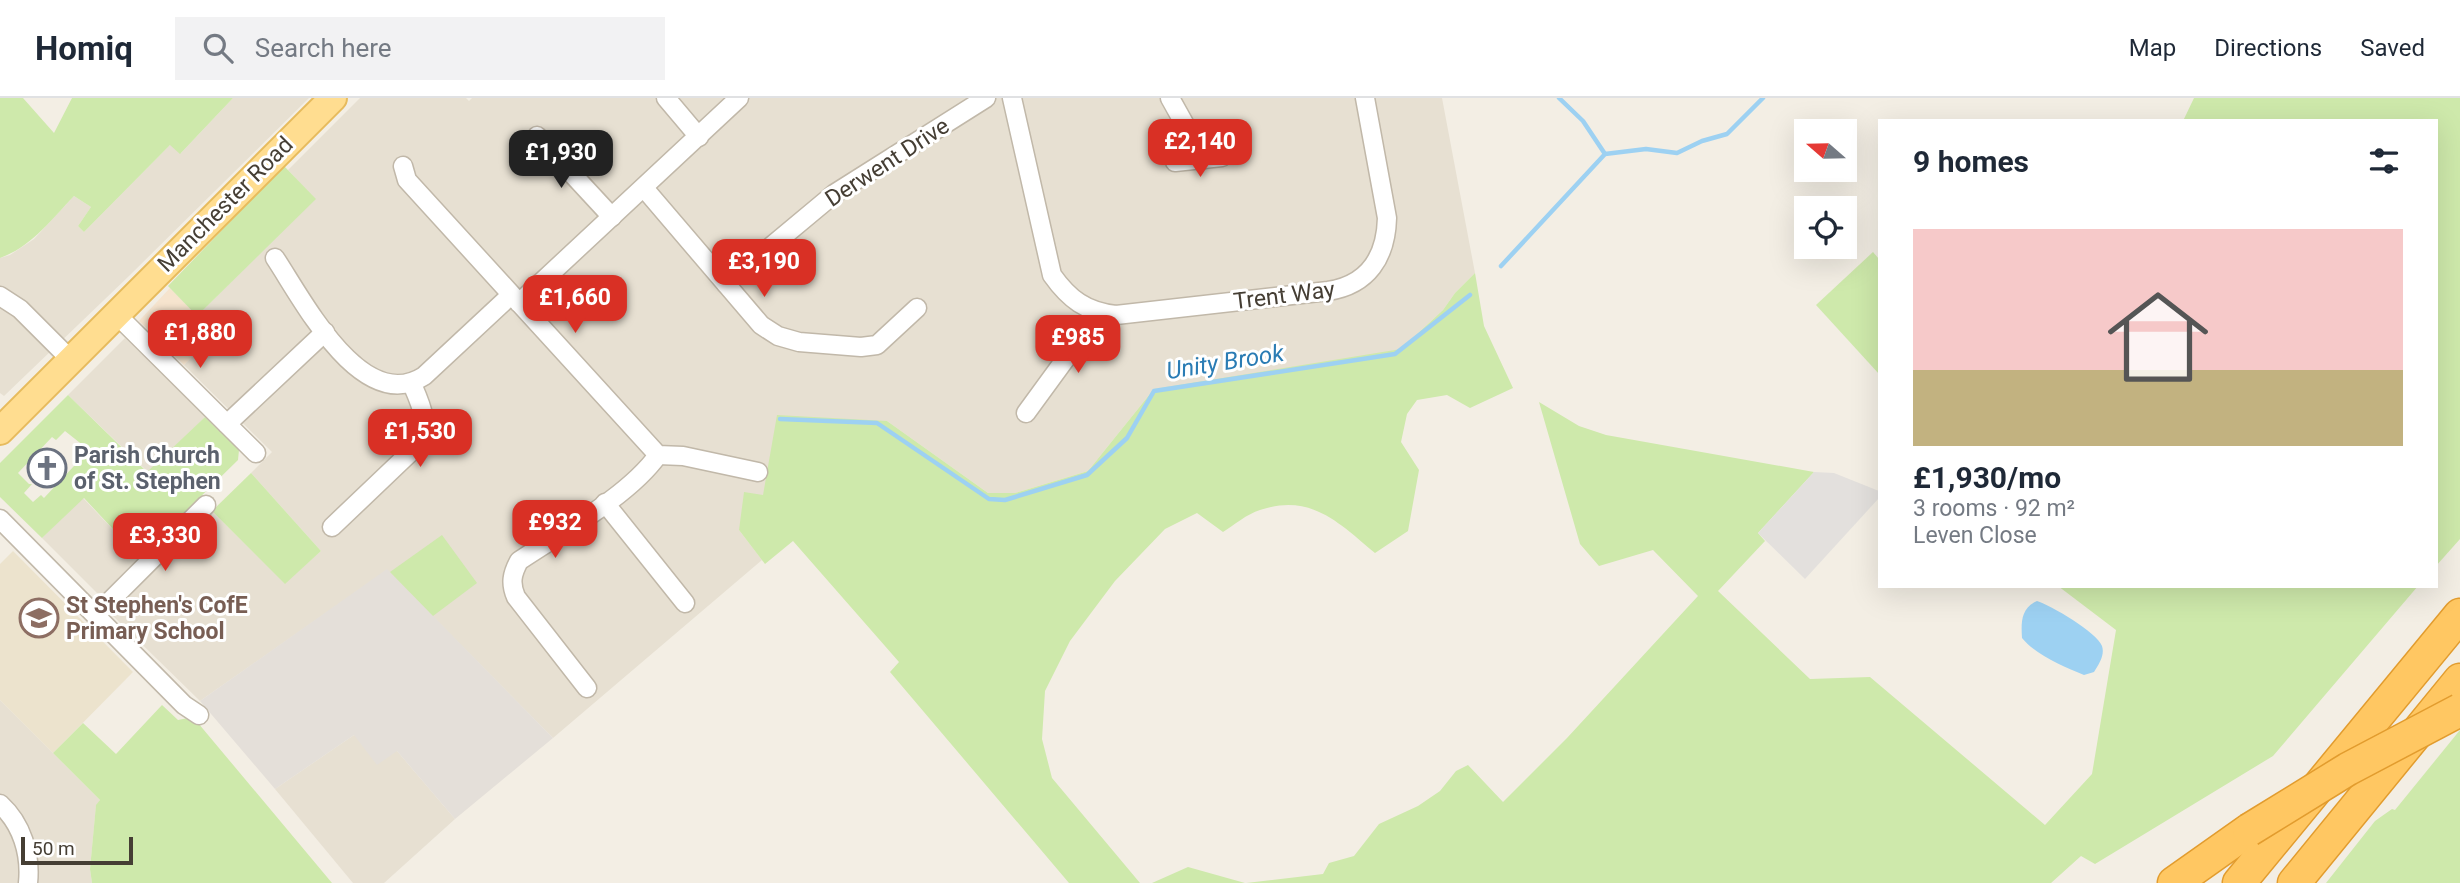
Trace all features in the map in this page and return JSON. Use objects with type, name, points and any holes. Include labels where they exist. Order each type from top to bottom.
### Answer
[{"type":"highway","points":[[2239,883],[2460,615]]},
{"type":"highway","points":[[2294,883],[2460,680]]},
{"type":"highway","points":[[2174,883],[2249,830],[2348,769],[2460,710]]},
{"type":"main road","name":"Manchester Road","points":[[0,430],[333,98]]},
{"type":"street","points":[[666,98],[699,137]]},
{"type":"street","points":[[275,258],[324,332],[361,373],[385,383],[412,384],[612,217],[739,98]]},
{"type":"street","name":"Derwent Drive","points":[[726,284],[834,194],[986,98]]},
{"type":"street","name":"Trent Way","points":[[1012,98],[1052,275],[1063,291],[1080,306],[1099,313],[1116,315],[1343,289],[1359,280],[1381,255],[1387,237],[1387,218],[1365,98]]},
{"type":"street","points":[[1170,98],[1213,158],[1175,162]]},
{"type":"street","points":[[537,136],[612,217]]},
{"type":"street","points":[[403,166],[407,180],[515,299],[595,378],[658,455],[683,456],[757,475]]},
{"type":"street","points":[[645,188],[761,325],[778,336],[799,342],[861,347],[877,345],[917,308]]},
{"type":"street","points":[[0,296],[20,309],[71,360]]},
{"type":"street","points":[[1027,414],[1099,313]]},
{"type":"street","points":[[116,314],[257,453]]},
{"type":"street","points":[[227,424],[324,332]]},
{"type":"street","points":[[340,519],[417,446],[425,421],[412,384]]},
{"type":"street","points":[[586,689],[516,597],[511,586],[513,572],[519,561],[640,476],[658,455]]},
{"type":"street","points":[[605,503],[687,601]]},
{"type":"street","points":[[96,615],[206,505]]},
{"type":"street","points":[[0,519],[184,705],[198,715]]},
{"type":"street","points":[[0,804],[15,822],[24,840],[28,858],[28,883]]},
{"type":"shaded area","points":[[233,98],[309,98],[4,396],[0,393],[0,258],[10,255],[34,239],[74,196],[91,207],[78,226],[84,232],[171,144],[181,153]]},
{"type":"shaded area","points":[[360,98],[466,98],[469,101],[472,98],[1442,98],[1475,273],[1443,310],[1401,349],[1330,364],[1154,389],[1088,471],[1015,493],[988,493],[887,421],[763,495],[739,530],[762,560],[553,738],[387,570],[200,701],[112,615],[212,511],[285,583],[321,551],[251,473],[272,452],[184,365],[210,338],[197,316],[315,199],[288,170]]},
{"type":"shaded area","points":[[170,288],[197,316],[210,338],[184,365],[139,321]]},
{"type":"shaded area","points":[[125,338],[205,417],[148,472],[68,395]]},
{"type":"shaded area","points":[[1814,472],[1834,473],[1878,491],[1878,499],[1805,579],[1758,533]]},
{"type":"shaded area","points":[[83,498],[139,557],[100,596],[42,538]]},
{"type":"shaded area","name":"St Stephen's CofE Primary School","points":[[13,551],[133,672],[53,753],[0,700],[0,564]]},
{"type":"shaded area","points":[[387,569],[553,738],[455,819],[397,751],[377,765],[354,735],[275,789],[200,701]]},
{"type":"shaded area","points":[[0,700],[100,800],[96,806],[90,869],[92,883],[0,883]]},
{"type":"shaded area","points":[[354,735],[397,751],[455,819],[384,883],[353,883],[275,789]]},
{"type":"green space","points":[[0,98],[23,98],[54,133],[72,98],[233,98],[180,154],[170,145],[84,232],[78,226],[91,207],[74,196],[31,240],[0,258]]},
{"type":"green space","points":[[2194,98],[2460,98],[2460,539],[2438,564],[2438,119],[2184,119]]},
{"type":"green space","points":[[284,166],[316,199],[197,316],[168,286]]},
{"type":"green space","points":[[1873,252],[1878,258],[1878,373],[1816,305]]},
{"type":"green space","points":[[1475,273],[1484,326],[1513,388],[1470,408],[1447,395],[1417,400],[1407,414],[1401,442],[1419,470],[1408,531],[1375,553],[1336,522],[1309,508],[1294,505],[1260,510],[1223,532],[1197,513],[1165,529],[1115,581],[1070,641],[1045,691],[1042,739],[1052,778],[1140,883],[1069,883],[890,672],[899,662],[793,541],[765,564],[739,530],[744,492],[763,495],[777,415],[887,421],[988,493],[1015,493],[1088,471],[1154,389],[1401,349],[1443,310]]},
{"type":"green space","points":[[68,395],[147,472],[205,417],[239,450],[238,460],[139,557],[84,498],[42,538],[0,497],[0,463]],"holes":[[[65,431],[89,450],[44,498],[41,495],[33,502],[24,493],[32,484],[18,473],[52,437],[56,440]]]},
{"type":"green space","points":[[1539,402],[1579,426],[1606,435],[1814,472],[1758,533],[1765,541],[1718,591],[1810,679],[1870,677],[2045,825],[2092,774],[2116,630],[2061,588],[2416,588],[2273,756],[2095,864],[2081,856],[2051,883],[1246,883],[1323,874],[1329,863],[1354,856],[1379,824],[1418,806],[1440,791],[1456,771],[1468,765],[1503,802],[1567,738],[1698,596],[1653,550],[1599,566],[1580,544]]},
{"type":"green space","points":[[251,473],[321,551],[285,584],[212,511]]},
{"type":"green space","points":[[442,535],[477,583],[433,616],[390,572]]},
{"type":"green space","points":[[162,705],[178,720],[193,717],[332,883],[92,883],[90,869],[96,805],[100,800],[53,753],[83,723],[116,754]]},
{"type":"green space","points":[[2460,730],[2460,883],[2326,883],[2375,821],[2392,809],[2395,810]]},
{"type":"green space","points":[[1188,867],[1245,883],[1152,883]]},
{"type":"water","points":[[2037,601],[2072,620],[2098,640],[2103,653],[2094,672],[2084,675],[2059,664],[2035,650],[2022,638],[2025,612]]},
{"type":"waterway","points":[[1559,98],[1583,121],[1605,154]]},
{"type":"waterway","name":"Unity Brook","points":[[1501,266],[1605,154],[1646,149],[1677,153],[1702,141],[1727,134],[1763,98]]},
{"type":"waterway","name":"Unity Brook","points":[[780,419],[877,423],[989,499],[1005,500],[1087,475],[1127,438],[1154,391],[1395,354],[1470,295]]},
{"type":"place","name":"Parish Church of St. Stephen","points":[[47,468]]},
{"type":"place","name":"St Stephen's CofE Primary School","points":[[39,618]]}]
